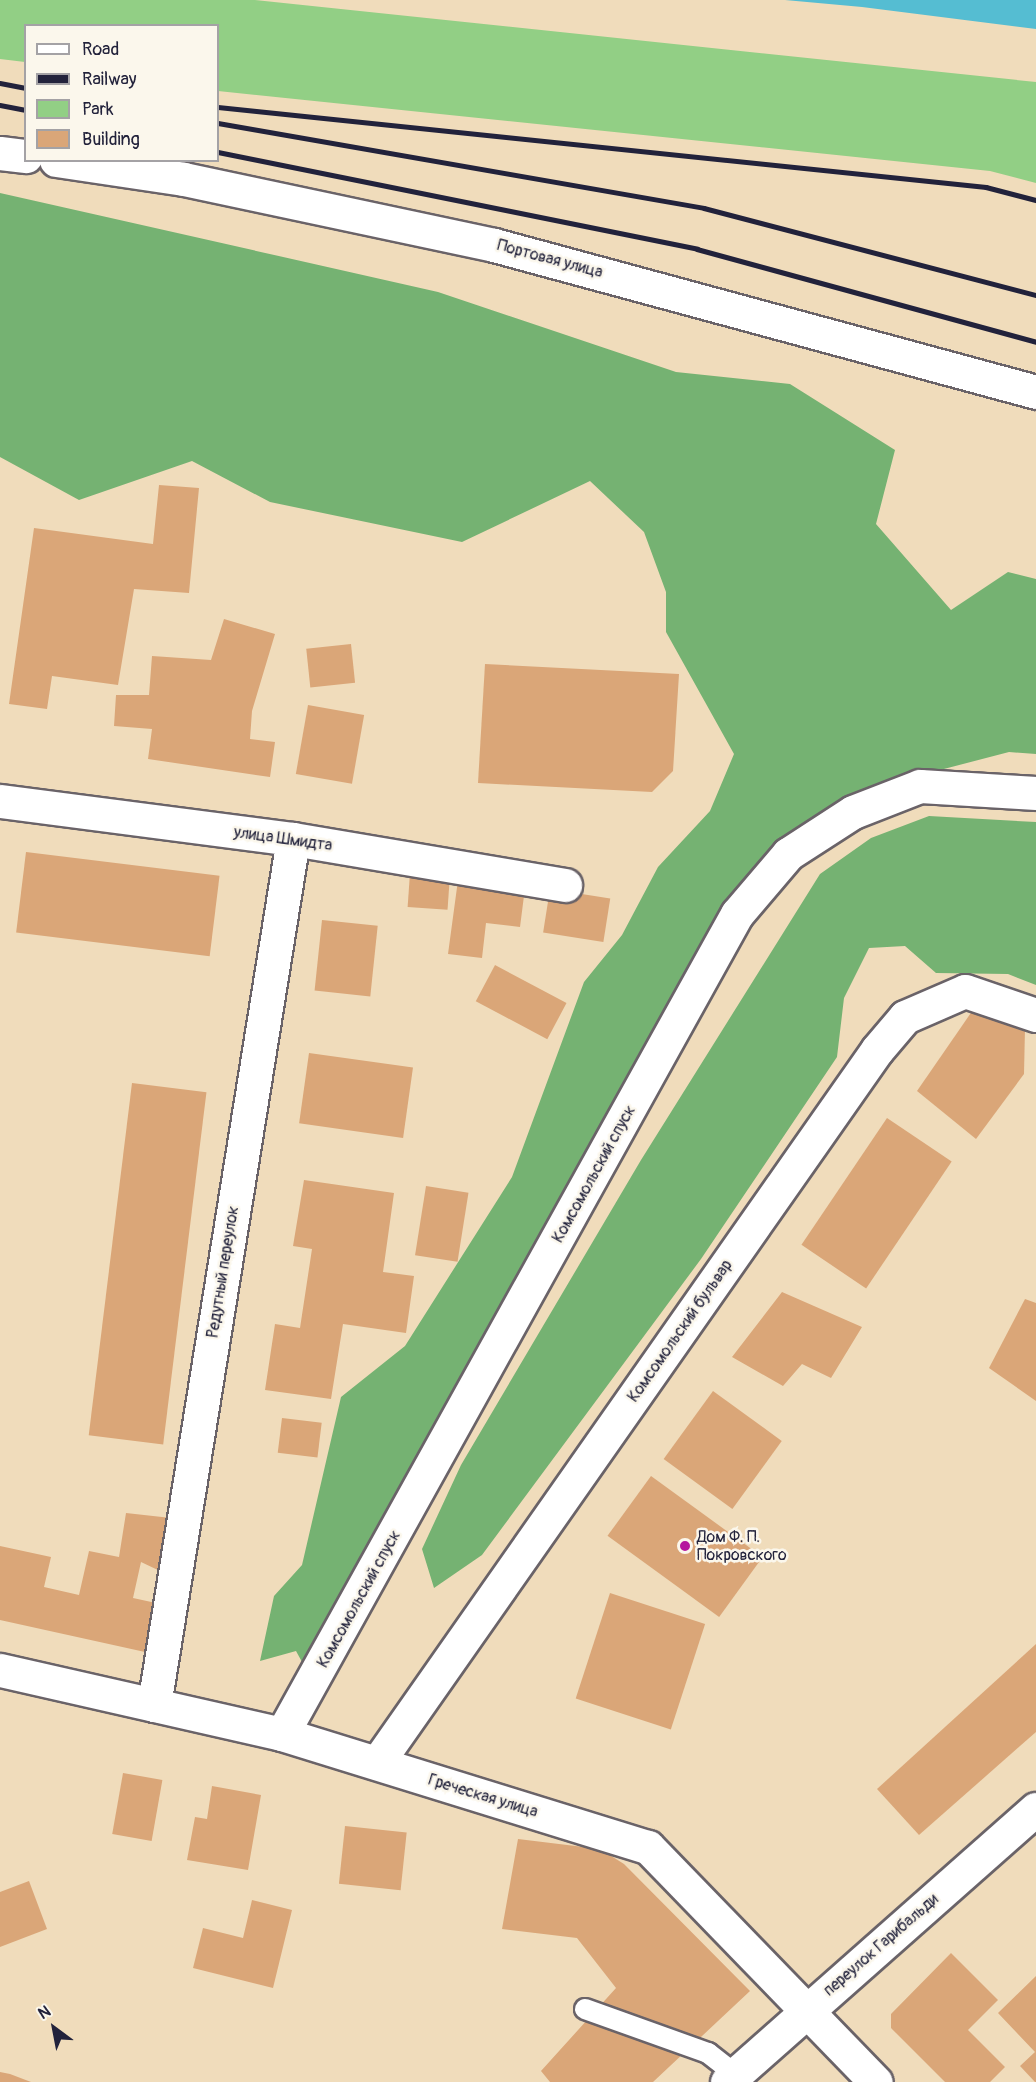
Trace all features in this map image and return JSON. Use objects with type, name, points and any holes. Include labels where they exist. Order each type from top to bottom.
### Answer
[{"type":"street","points":[[0,153],[24,156]]},
{"type":"street","name":"Портовая улица","points":[[70,162],[184,178],[494,245],[1036,392]]},
{"type":"street","name":"Комсомольский спуск","points":[[282,1734],[737,914],[788,854],[853,812],[920,786],[1036,794]]},
{"type":"street","name":"улица Шмидта","points":[[0,801],[293,839],[565,885]]},
{"type":"street","name":"Редутный переулок","points":[[154,1705],[293,839]]},
{"type":"street","name":"Комсомольский бульвар","points":[[377,1763],[877,1050],[905,1017],[965,991],[1036,1016]]},
{"type":"street","name":"Греческая улица","points":[[0,1670],[282,1734],[648,1847],[876,2082]]},
{"type":"street","name":"переулок Гарибальди","points":[[731,2078],[1036,1809]]},
{"type":"lane","points":[[585,2009],[708,2053],[731,2078]]},
{"type":"green space","points":[[0,0],[255,0],[1036,82],[1036,183],[990,171],[219,91],[219,24],[24,24],[24,62],[0,59]]},
{"type":"green space","points":[[0,193],[438,292],[676,372],[790,384],[895,450],[876,524],[951,610],[1008,572],[1036,579],[1036,754],[1009,752],[871,788],[788,854],[313,1682],[296,1651],[260,1661],[274,1596],[302,1565],[341,1397],[405,1346],[512,1177],[584,982],[622,935],[658,867],[710,811],[734,754],[666,632],[666,592],[644,532],[590,481],[462,542],[270,502],[192,461],[79,500],[0,457]]},
{"type":"green space","points":[[929,816],[1036,822],[1036,985],[1008,974],[936,973],[905,946],[869,948],[844,998],[837,1057],[701,1259],[482,1555],[434,1588],[422,1549],[461,1465],[641,1160],[820,874],[871,838]]},
{"type":"water","points":[[785,0],[1036,0],[1036,29],[862,7]]},
{"type":"building","points":[[159,485],[199,488],[189,593],[134,589],[118,685],[52,676],[47,709],[9,704],[34,528],[153,544]]},
{"type":"building","points":[[224,619],[275,634],[252,711],[250,739],[275,742],[270,777],[148,759],[152,729],[114,726],[116,695],[149,695],[152,656],[211,660]]},
{"type":"building","points":[[351,644],[355,683],[310,687],[306,649]]},
{"type":"building","points":[[485,664],[679,674],[673,771],[652,792],[478,783]]},
{"type":"building","points":[[308,705],[364,715],[352,784],[296,774]]},
{"type":"building","points":[[26,852],[220,876],[210,956],[16,932]]},
{"type":"building","points":[[410,873],[450,876],[448,910],[408,907]]},
{"type":"building","points":[[458,880],[525,888],[520,927],[486,923],[482,958],[448,954]]},
{"type":"building","points":[[550,889],[610,899],[603,942],[543,932]]},
{"type":"building","points":[[322,920],[378,926],[370,996],[315,991]]},
{"type":"building","points":[[495,965],[567,1003],[547,1039],[476,1001]]},
{"type":"building","points":[[975,1007],[1025,1028],[1024,1074],[976,1139],[917,1091]]},
{"type":"building","points":[[309,1053],[413,1068],[403,1138],[299,1123]]},
{"type":"building","points":[[132,1083],[206,1092],[163,1444],[89,1435]]},
{"type":"building","points":[[887,1118],[952,1162],[866,1288],[801,1245]]},
{"type":"building","points":[[304,1180],[394,1193],[383,1272],[414,1276],[406,1333],[343,1324],[331,1399],[265,1390],[275,1324],[300,1328],[312,1249],[293,1246]]},
{"type":"building","points":[[426,1186],[468,1193],[458,1262],[415,1255]]},
{"type":"building","points":[[782,1292],[862,1327],[831,1378],[802,1364],[783,1386],[732,1357]]},
{"type":"building","points":[[1025,1299],[1036,1303],[1036,1401],[989,1368]]},
{"type":"building","points":[[713,1391],[782,1441],[732,1509],[664,1459]]},
{"type":"building","points":[[282,1418],[322,1423],[317,1458],[278,1453]]},
{"type":"building","name":"Дом Ф. П. Покровского","points":[[651,1476],[763,1557],[719,1617],[608,1536]]},
{"type":"building","points":[[126,1513],[171,1518],[160,1571],[141,1562],[133,1598],[156,1603],[145,1652],[0,1620],[0,1546],[51,1557],[44,1587],[79,1595],[89,1551],[119,1557]]},
{"type":"building","points":[[610,1593],[705,1624],[671,1729],[576,1699]]},
{"type":"building","points":[[1036,1644],[1036,1732],[919,1835],[877,1789]]},
{"type":"building","points":[[123,1773],[162,1780],[152,1841],[112,1834]]},
{"type":"building","points":[[212,1786],[261,1795],[248,1870],[187,1860],[195,1817],[207,1819]]},
{"type":"building","points":[[345,1826],[407,1832],[401,1890],[339,1884]]},
{"type":"building","points":[[518,1839],[600,1849],[624,1864],[750,1991],[653,2082],[550,2082],[541,2071],[616,1988],[577,1938],[502,1929]]},
{"type":"building","points":[[29,1881],[47,1929],[0,1947],[0,1892]]},
{"type":"building","points":[[252,1900],[292,1910],[273,1988],[193,1968],[203,1928],[243,1938]]},
{"type":"building","points":[[951,1953],[998,2000],[968,2030],[1005,2067],[990,2082],[945,2082],[891,2028],[891,2014]]},
{"type":"building","points":[[1036,1976],[1035,2082],[1020,2066],[1035,2052],[998,2013]]},
{"type":"building","points":[[0,2072],[10,2074],[31,2082],[0,2082]]},
{"type":"railway","points":[[0,83],[24,88]]},
{"type":"railway","points":[[0,105],[24,110]]},
{"type":"railway","points":[[219,107],[986,187],[1036,200]]},
{"type":"railway","points":[[219,123],[704,208],[1036,295]]},
{"type":"railway","points":[[219,152],[697,249],[1036,342]]},
{"type":"place","name":"Дом Ф. П. Покровского","points":[[685,1546]]}]
